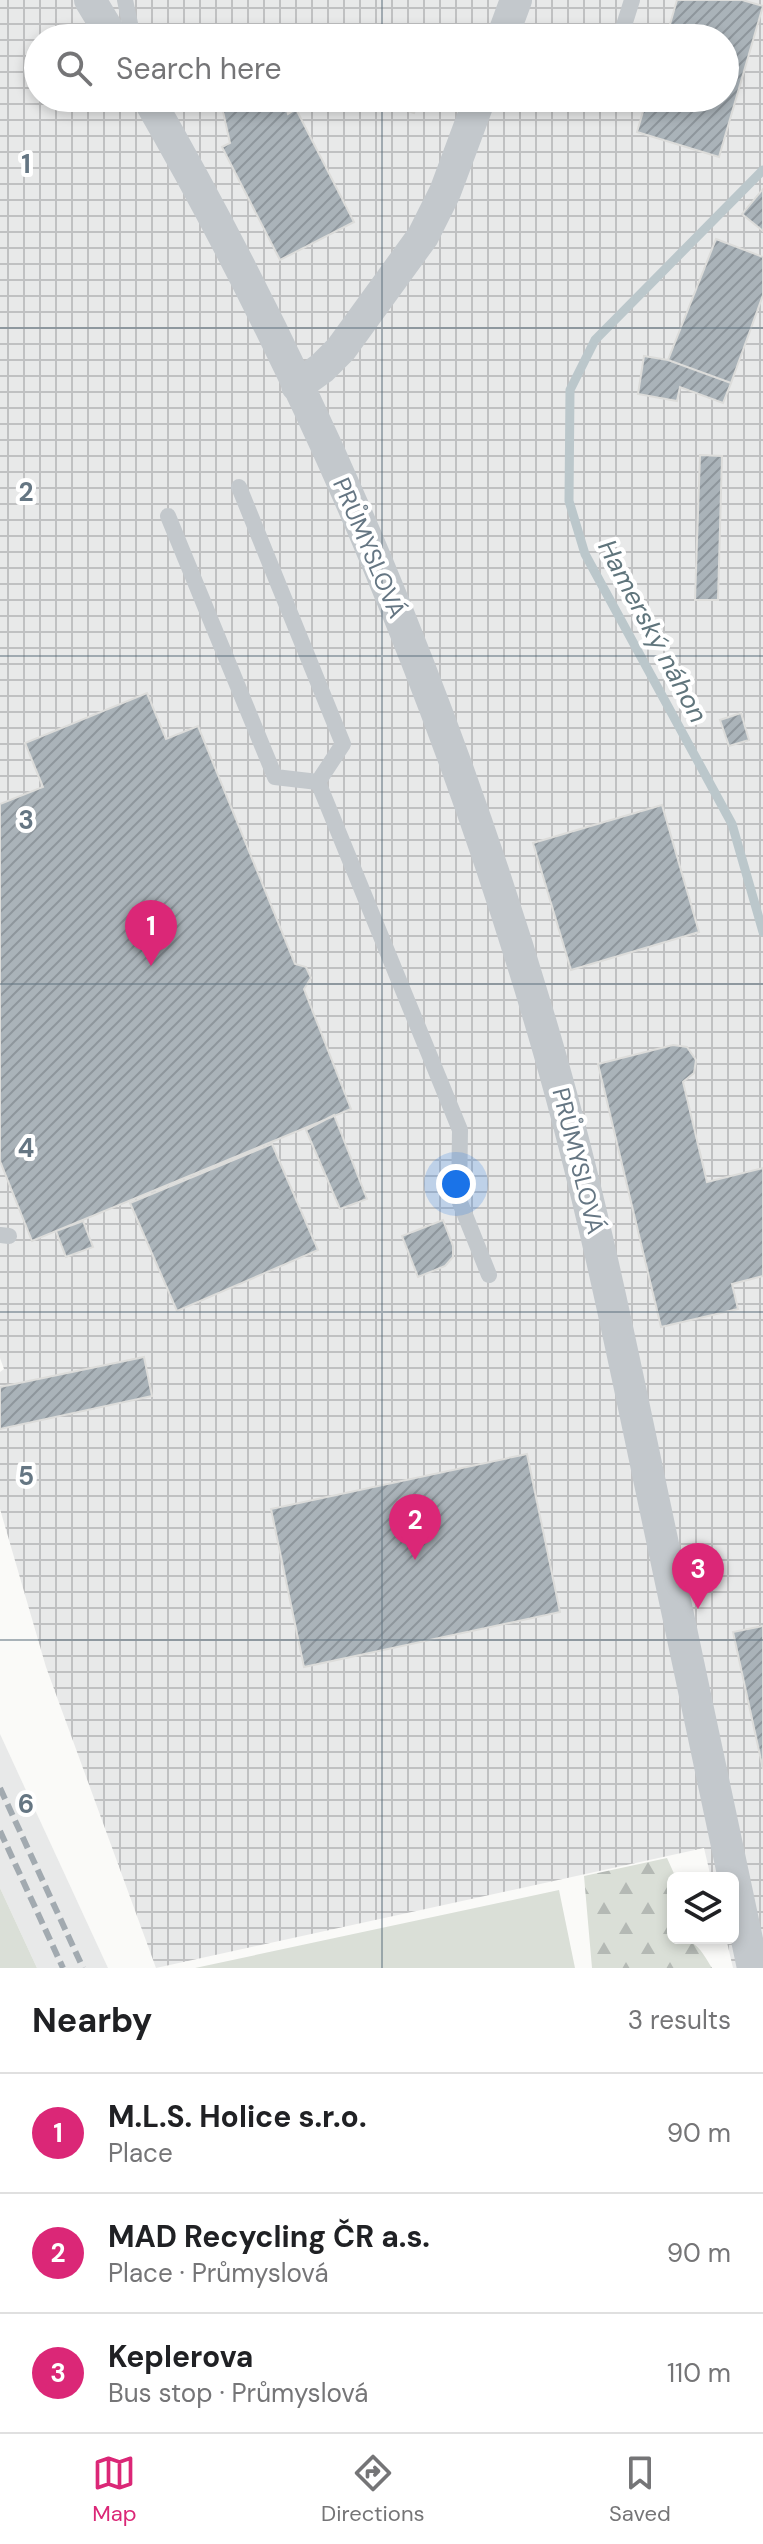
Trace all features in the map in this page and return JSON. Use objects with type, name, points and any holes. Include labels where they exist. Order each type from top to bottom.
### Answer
[{"type":"street","points":[[90,0],[105,24]]},
{"type":"street","points":[[507,24],[516,0]]},
{"type":"street","name":"PRŮMYSLOVÁ","points":[[156,112],[208,207],[297,386],[435,709],[512,929],[549,1052],[625,1355],[753,1968]]},
{"type":"street","points":[[297,386],[341,349],[423,236],[445,192],[475,112]]},
{"type":"lane","points":[[125,0],[130,24]]},
{"type":"lane","points":[[624,24],[632,0]]},
{"type":"lane","points":[[239,487],[343,744],[318,782]]},
{"type":"lane","points":[[168,516],[275,777],[318,782]]},
{"type":"lane","points":[[318,782],[460,1130],[459,1200],[489,1275]]},
{"type":"shaded area","points":[[0,0],[763,0],[763,1968],[733,1968],[727,1944],[739,1944],[739,1872],[710,1872],[704,1848],[156,1968],[46,1667],[0,1509],[0,1372],[4,1369],[0,1358]]},
{"type":"shaded area","points":[[0,1734],[108,1968],[37,1968],[0,1888]]},
{"type":"green space","points":[[667,1858],[673,1872],[667,1872],[667,1944],[693,1944],[712,1968],[592,1968],[584,1876]]},
{"type":"green space","points":[[0,1888],[37,1968],[0,1968]]},
{"type":"green space","points":[[559,1890],[575,1968],[195,1968]]},
{"type":"building","points":[[677,0],[742,0],[763,6],[739,88],[739,24],[670,24]]},
{"type":"building","points":[[223,112],[298,112],[354,222],[280,260],[222,147],[230,143]]},
{"type":"building","points":[[643,112],[732,112],[719,157],[637,132]]},
{"type":"building","points":[[763,189],[763,231],[742,214]]},
{"type":"building","points":[[716,239],[763,257],[763,295],[731,383],[668,360]]},
{"type":"building","points":[[644,356],[668,360],[731,383],[723,403],[680,387],[677,401],[638,394]]},
{"type":"building","points":[[700,455],[722,456],[718,600],[695,600]]},
{"type":"building","points":[[147,693],[166,739],[198,726],[295,964],[306,967],[311,978],[304,989],[351,1109],[32,1241],[0,1161],[0,804],[43,787],[25,743]]},
{"type":"building","points":[[741,713],[749,740],[729,746],[720,720]]},
{"type":"building","points":[[662,805],[699,932],[571,970],[533,843]]},
{"type":"building","points":[[673,1045],[687,1047],[696,1060],[694,1073],[683,1082],[707,1182],[763,1168],[763,1276],[732,1284],[738,1309],[661,1327],[598,1064]]},
{"type":"building","points":[[334,1115],[367,1199],[340,1209],[306,1130]]},
{"type":"building","points":[[272,1144],[318,1250],[177,1311],[130,1203]]},
{"type":"building","points":[[443,1220],[453,1246],[453,1257],[445,1266],[418,1277],[402,1236]]},
{"type":"building","points":[[83,1221],[93,1247],[66,1257],[56,1231]]},
{"type":"building","points":[[144,1357],[152,1396],[0,1429],[0,1387]]},
{"type":"building","points":[[527,1454],[560,1612],[304,1667],[271,1509]]},
{"type":"building","points":[[763,1626],[763,1769],[733,1632]]},
{"type":"waterway","name":"Hamerský náhon","points":[[763,170],[595,340],[570,390],[569,501],[585,554],[732,824],[763,932]]},
{"type":"railway","points":[[0,1788],[83,1968]]},
{"type":"railway","points":[[0,1831],[63,1968]]},
{"type":"place","name":"M.L.S. Holice s.r.o.","points":[[151,966]]},
{"type":"place","name":"MAD Recycling ČR a.s.","points":[[415,1560]]},
{"type":"place","name":"Keplerova","points":[[698,1609]]}]
